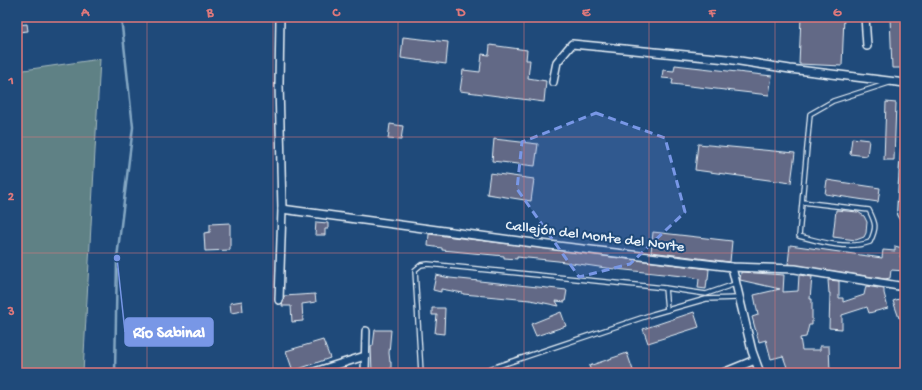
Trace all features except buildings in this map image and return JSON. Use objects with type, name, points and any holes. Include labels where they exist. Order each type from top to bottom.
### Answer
[{"type":"street","points":[[279,300],[282,209],[279,84],[280,17]]},
{"type":"street","points":[[865,17],[867,46]]},
{"type":"street","points":[[553,82],[557,62],[572,44],[727,59],[804,71],[905,83]]},
{"type":"street","name":"Callejón del Monte del Norte","points":[[282,209],[541,244],[732,267],[795,269],[905,287]]},
{"type":"street","points":[[732,267],[738,298],[760,373]]},
{"type":"street","points":[[365,373],[366,331]]},
{"type":"street","points":[[311,373],[365,356]]},
{"type":"street","points":[[723,373],[755,360]]},
{"type":"lane","points":[[802,202],[869,210],[875,222],[874,233],[870,242],[861,245],[842,245],[816,241],[799,236],[802,202],[810,114],[833,101],[894,82]]},
{"type":"lane","points":[[905,114],[899,214],[905,224]]},
{"type":"lane","points":[[421,373],[415,270],[421,265],[428,264],[665,288],[706,294],[736,284]]},
{"type":"lane","points":[[665,288],[667,310]]},
{"type":"lane","points":[[706,294],[706,299]]},
{"type":"lane","points":[[477,373],[667,310],[706,299],[738,298]]},
{"type":"highlighted area","points":[[596,113],[665,138],[685,212],[630,264],[579,277],[517,189],[522,142]]},
{"type":"green space","points":[[100,59],[83,373],[17,373],[17,71]]},
{"type":"waterway","points":[[115,373],[117,258],[133,127],[121,17]]},
{"type":"place","name":"Río Sabinal","points":[[117,258]]}]
